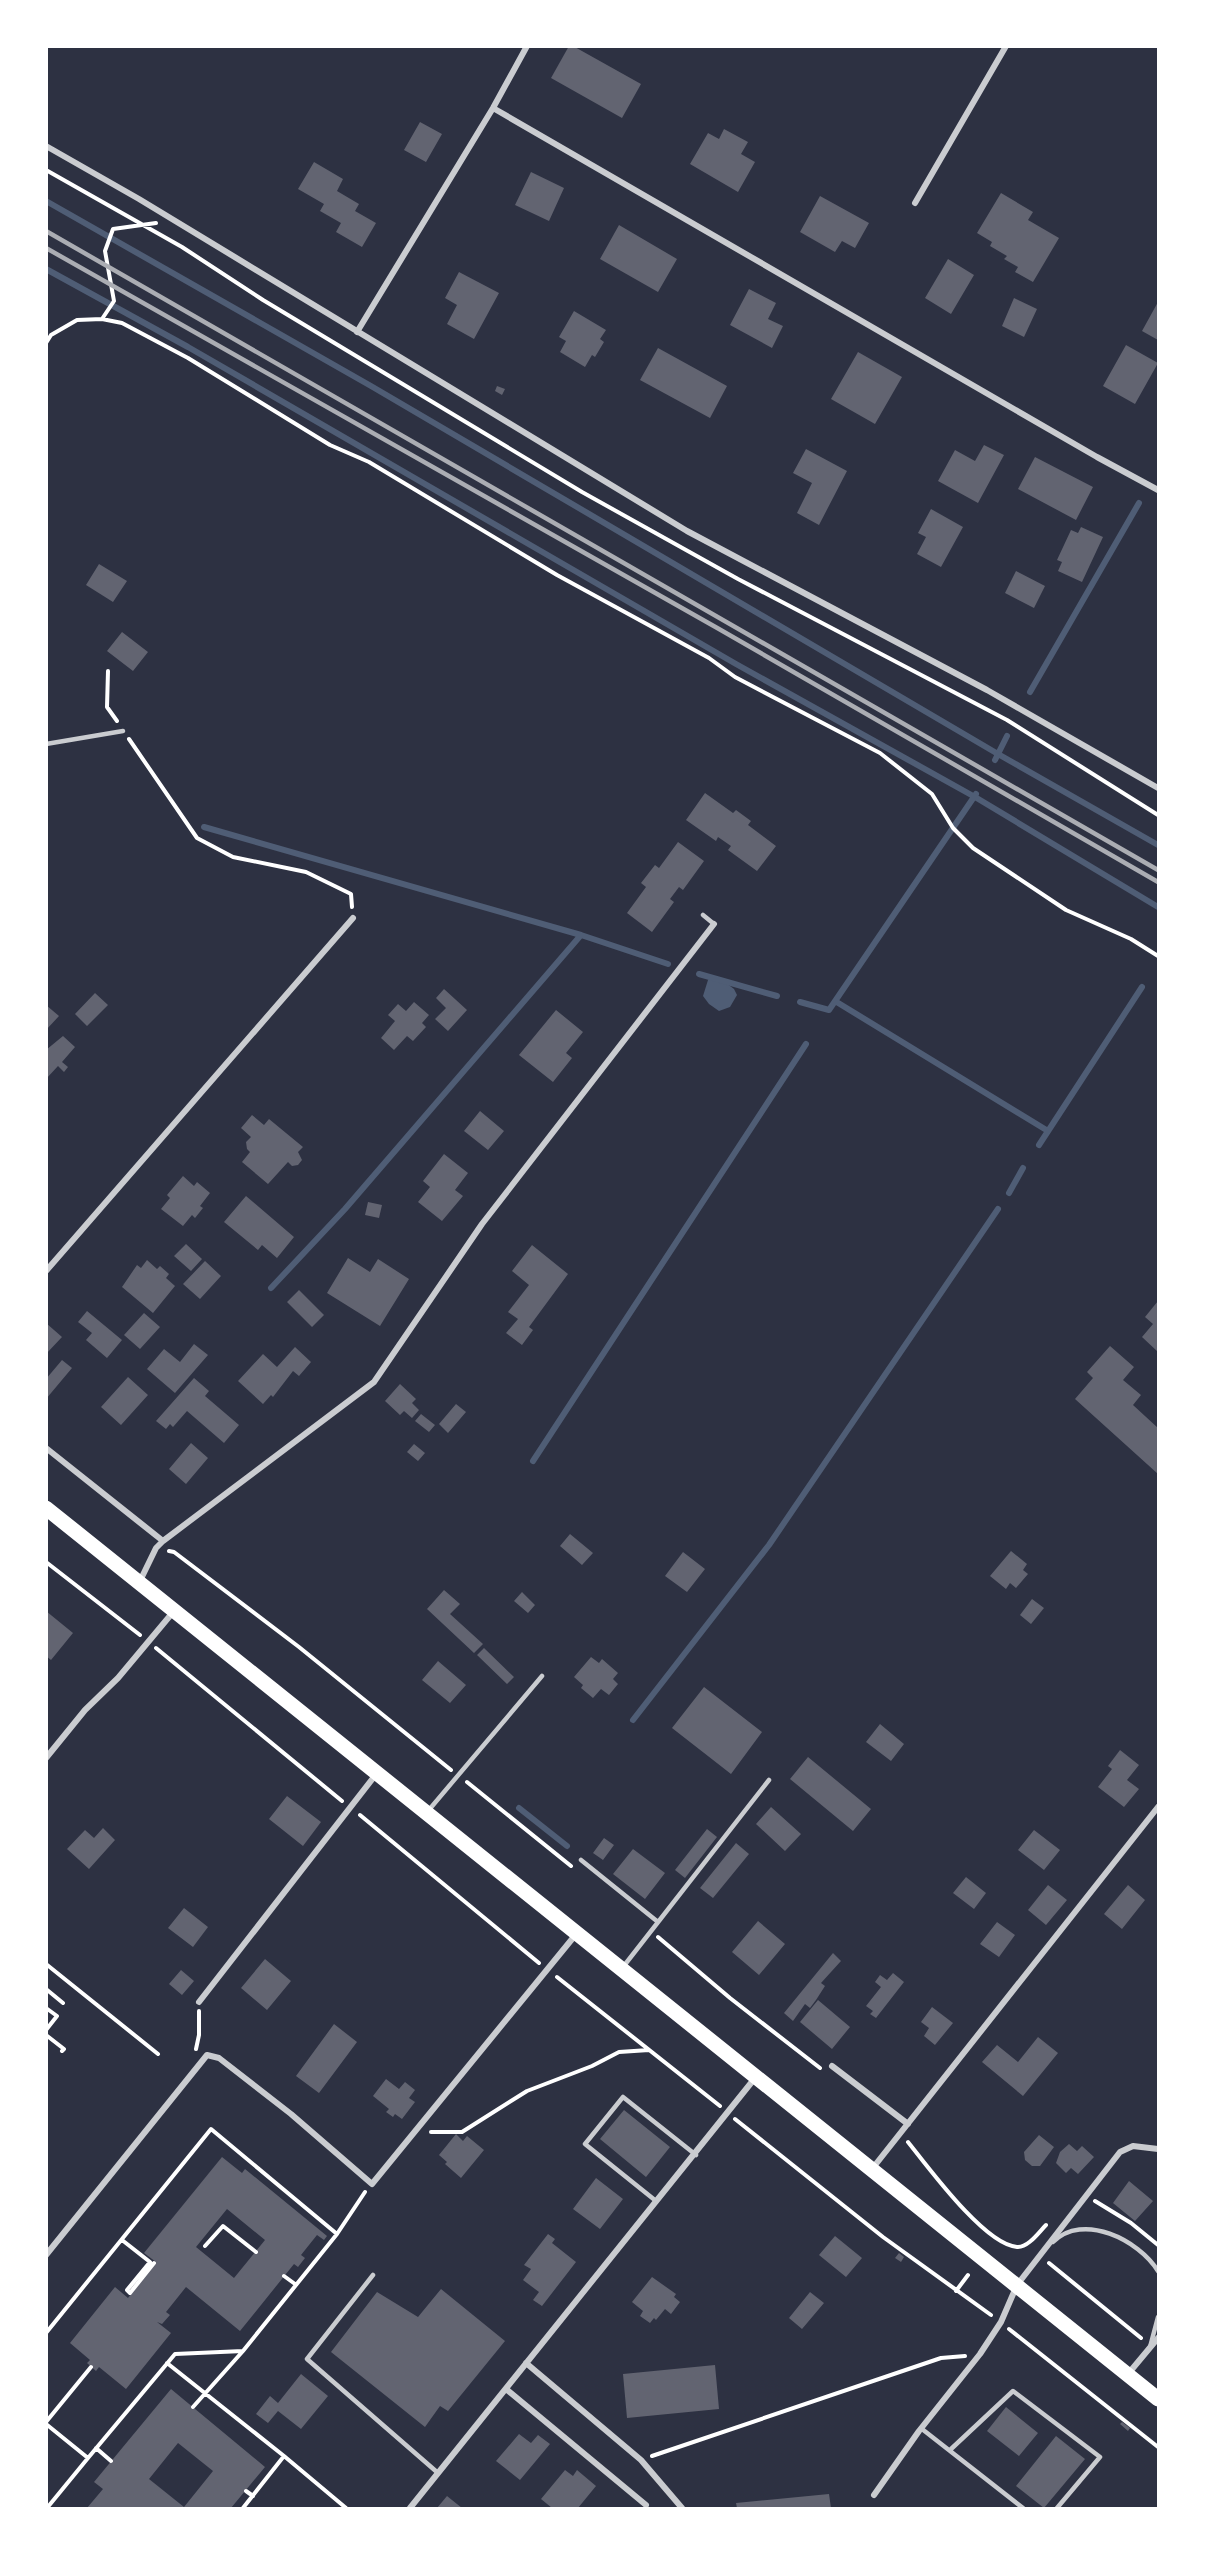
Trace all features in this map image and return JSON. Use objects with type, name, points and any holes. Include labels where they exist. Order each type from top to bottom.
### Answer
[{"type":"highway","points":[[46,1509],[1158,2399]]},
{"type":"street","points":[[357,332],[493,108],[527,46]]},
{"type":"street","points":[[915,202],[1006,46]]},
{"type":"street","points":[[493,108],[1158,490]]},
{"type":"street","points":[[46,146],[167,216],[687,531],[987,690],[1158,788]]},
{"type":"street","points":[[46,1271],[353,918]]},
{"type":"street","points":[[139,1583],[156,1548],[163,1541],[374,1382],[482,1224],[714,924]]},
{"type":"street","points":[[46,1448],[163,1541]]},
{"type":"street","points":[[46,1758],[174,1611]]},
{"type":"street","points":[[199,2002],[377,1773]]},
{"type":"street","points":[[872,2170],[1158,1807]]},
{"type":"street","points":[[46,2255],[207,2055],[219,2058],[291,2114],[372,2184],[577,1933]]},
{"type":"street","points":[[832,2066],[908,2124]]},
{"type":"street","points":[[410,2508],[656,2200],[696,2155],[756,2076]]},
{"type":"street","points":[[874,2495],[981,2354],[1001,2322],[1017,2285],[1120,2152],[1133,2146],[1158,2149]]},
{"type":"street","points":[[1128,2375],[1158,2337]]},
{"type":"street","points":[[526,2363],[640,2460],[682,2508]]},
{"type":"street","points":[[506,2389],[646,2505]]},
{"type":"lane","points":[[46,744],[123,731]]},
{"type":"lane","points":[[703,915],[714,924]]},
{"type":"lane","points":[[426,1813],[543,1676]]},
{"type":"lane","points":[[622,1969],[770,1780]]},
{"type":"lane","points":[[581,1860],[658,1922]]},
{"type":"lane","points":[[656,2200],[585,2144],[623,2097],[696,2155]]},
{"type":"lane","points":[[1040,2256],[1058,2238],[1075,2230],[1093,2229],[1136,2247],[1158,2271]]},
{"type":"lane","points":[[373,2275],[307,2358],[438,2473]]},
{"type":"lane","points":[[1149,2349],[1158,2317]]},
{"type":"lane","points":[[950,2450],[1013,2391],[1100,2457],[1057,2508]]},
{"type":"lane","points":[[922,2429],[1023,2508]]},
{"type":"path","points":[[102,319],[114,301],[105,251],[113,229],[161,222],[167,216]]},
{"type":"path","points":[[46,343],[51,335],[76,320],[102,319],[122,323],[188,358],[330,445],[369,462],[557,575],[709,658],[735,677],[880,753],[933,794],[953,828],[973,848],[1066,910],[1131,939],[1158,956]]},
{"type":"path","points":[[108,671],[107,707],[197,838],[233,857],[306,872],[351,894],[353,918]]},
{"type":"path","points":[[156,1548],[174,1552],[299,1647],[574,1868]]},
{"type":"path","points":[[46,1562],[148,1642],[547,1970],[883,2237],[1001,2322],[1158,2447]]},
{"type":"path","points":[[651,1931],[730,1998],[823,2071]]},
{"type":"path","points":[[46,1964],[158,2054]]},
{"type":"path","points":[[46,1989],[63,2003]]},
{"type":"path","points":[[196,2049],[199,2035],[199,2002]]},
{"type":"path","points":[[46,2008],[57,2016],[46,2030]]},
{"type":"path","points":[[46,2035],[64,2049],[62,2051]]},
{"type":"path","points":[[415,2132],[462,2132],[527,2091],[592,2066],[619,2052],[649,2050]]},
{"type":"path","points":[[46,2333],[211,2129],[337,2234]]},
{"type":"path","points":[[900,2134],[962,2210],[1007,2244],[1018,2248],[1026,2245],[1049,2221]]},
{"type":"path","points":[[193,2407],[243,2351],[337,2234],[372,2184]]},
{"type":"path","points":[[1085,2196],[1131,2223],[1158,2245]]},
{"type":"path","points":[[205,2246],[223,2226],[255,2252]]},
{"type":"path","points":[[122,2240],[150,2262],[127,2290],[130,2293],[154,2263]]},
{"type":"path","points":[[1026,2245],[1138,2336],[1149,2349]]},
{"type":"path","points":[[956,2291],[968,2275]]},
{"type":"path","points":[[284,2276],[295,2284]]},
{"type":"path","points":[[47,2508],[175,2354],[243,2351]]},
{"type":"path","points":[[640,2460],[941,2358],[981,2354]]},
{"type":"path","points":[[167,2363],[346,2508]]},
{"type":"path","points":[[87,2458],[46,2423],[91,2367]]},
{"type":"path","points":[[96,2448],[111,2461]]},
{"type":"path","points":[[243,2508],[284,2456]]},
{"type":"path","points":[[246,2491],[253,2496]]},
{"type":"water","points":[[717,976],[734,989],[737,995],[730,1007],[719,1011],[703,996],[708,980]]},
{"type":"building","points":[[569,46],[573,46],[641,84],[622,118],[551,78]]},
{"type":"building","points":[[420,122],[442,134],[426,162],[404,150]]},
{"type":"building","points":[[724,129],[748,142],[741,154],[755,162],[738,192],[690,164],[708,133],[719,139]]},
{"type":"building","points":[[314,162],[343,179],[337,191],[359,204],[355,211],[376,223],[362,247],[336,232],[341,223],[320,211],[324,204],[298,189]]},
{"type":"building","points":[[531,172],[564,188],[549,221],[515,205]]},
{"type":"building","points":[[1001,193],[1033,212],[1028,220],[1059,238],[1033,282],[1015,272],[1018,267],[1004,259],[1007,256],[990,246],[992,242],[977,233]]},
{"type":"building","points":[[820,196],[869,223],[855,248],[842,241],[835,252],[800,232]]},
{"type":"building","points":[[619,225],[677,259],[658,292],[600,259]]},
{"type":"building","points":[[948,259],[974,275],[951,314],[925,298]]},
{"type":"building","points":[[459,272],[499,293],[474,339],[447,324],[457,305],[445,298]]},
{"type":"building","points":[[749,289],[776,303],[768,319],[783,326],[772,348],[730,325]]},
{"type":"building","points":[[1014,298],[1037,309],[1024,337],[1002,326]]},
{"type":"building","points":[[1158,302],[1158,340],[1142,331]]},
{"type":"building","points":[[574,311],[606,330],[600,339],[604,342],[595,357],[592,355],[585,367],[560,352],[566,341],[559,337]]},
{"type":"building","points":[[1126,345],[1158,363],[1135,404],[1103,386]]},
{"type":"building","points":[[658,348],[727,386],[710,418],[640,380]]},
{"type":"building","points":[[858,352],[902,377],[875,424],[831,399]]},
{"type":"building","points":[[497,386],[505,389],[502,395],[495,391]]},
{"type":"building","points":[[984,445],[1004,455],[978,503],[938,481],[955,450],[975,461]]},
{"type":"building","points":[[806,449],[847,471],[819,525],[797,513],[812,483],[793,473]]},
{"type":"building","points":[[1035,457],[1093,487],[1076,520],[1018,489]]},
{"type":"building","points":[[931,509],[963,527],[941,567],[917,554],[926,537],[918,533]]},
{"type":"building","points":[[1081,527],[1103,537],[1082,582],[1058,571],[1062,562],[1057,560],[1071,530],[1078,533]]},
{"type":"building","points":[[99,564],[127,581],[113,602],[86,585]]},
{"type":"building","points":[[1016,571],[1045,586],[1034,608],[1005,593]]},
{"type":"building","points":[[122,632],[148,652],[133,671],[107,651]]},
{"type":"building","points":[[705,793],[733,813],[736,810],[751,821],[748,825],[776,846],[757,871],[728,850],[731,846],[718,837],[716,841],[686,820]]},
{"type":"building","points":[[678,842],[704,861],[683,890],[679,887],[670,899],[674,902],[652,932],[627,913],[646,887],[641,883],[655,865],[659,868]]},
{"type":"building","points":[[444,989],[467,1010],[448,1031],[435,1019],[446,1008],[436,998]]},
{"type":"building","points":[[95,993],[108,1005],[87,1026],[75,1014]]},
{"type":"building","points":[[414,1002],[429,1015],[422,1023],[426,1027],[413,1041],[407,1036],[394,1050],[381,1038],[395,1021],[388,1015],[398,1004],[406,1011]]},
{"type":"building","points":[[46,1005],[59,1016],[46,1030]]},
{"type":"building","points":[[556,1010],[583,1032],[566,1053],[572,1058],[553,1082],[519,1055]]},
{"type":"building","points":[[63,1036],[75,1047],[62,1062],[68,1067],[64,1072],[58,1066],[46,1079],[46,1050]]},
{"type":"building","points":[[480,1111],[504,1131],[488,1150],[464,1131]]},
{"type":"building","points":[[252,1115],[264,1125],[269,1119],[303,1147],[298,1152],[302,1160],[298,1165],[292,1166],[288,1162],[268,1184],[242,1162],[250,1152],[246,1142],[251,1137],[241,1128]]},
{"type":"building","points":[[444,1154],[468,1173],[455,1190],[463,1196],[442,1221],[418,1202],[430,1187],[423,1181]]},
{"type":"building","points":[[183,1176],[194,1186],[197,1182],[210,1193],[200,1206],[203,1208],[195,1218],[192,1215],[183,1226],[161,1209],[170,1198],[167,1195]]},
{"type":"building","points":[[246,1196],[294,1237],[277,1258],[262,1245],[258,1250],[224,1222]]},
{"type":"building","points":[[368,1202],[382,1205],[379,1218],[365,1215]]},
{"type":"building","points":[[186,1244],[202,1259],[191,1271],[174,1256]]},
{"type":"building","points":[[532,1245],[568,1274],[529,1327],[533,1330],[522,1345],[506,1333],[518,1319],[508,1312],[529,1285],[512,1271]]},
{"type":"building","points":[[348,1258],[370,1272],[378,1259],[409,1279],[380,1326],[327,1293]]},
{"type":"building","points":[[147,1260],[157,1269],[160,1266],[169,1274],[166,1278],[175,1286],[153,1313],[122,1287],[137,1265],[141,1268]]},
{"type":"building","points":[[205,1261],[221,1276],[200,1299],[183,1284]]},
{"type":"building","points":[[299,1290],[324,1315],[312,1327],[287,1302]]},
{"type":"building","points":[[1158,1301],[1158,1352],[1142,1337],[1153,1324],[1145,1317]]},
{"type":"building","points":[[87,1311],[122,1340],[107,1358],[86,1340],[92,1333],[78,1322]]},
{"type":"building","points":[[144,1313],[160,1327],[140,1349],[124,1335]]},
{"type":"building","points":[[46,1323],[62,1337],[46,1354]]},
{"type":"building","points":[[194,1344],[208,1355],[175,1393],[147,1369],[164,1349],[180,1362]]},
{"type":"building","points":[[1110,1346],[1134,1367],[1123,1380],[1141,1395],[1133,1405],[1158,1428],[1158,1474],[1075,1399],[1093,1378],[1087,1372]]},
{"type":"building","points":[[295,1347],[311,1362],[299,1376],[293,1371],[273,1397],[271,1395],[263,1404],[238,1381],[263,1354],[277,1367]]},
{"type":"building","points":[[62,1360],[72,1368],[46,1399],[46,1379]]},
{"type":"building","points":[[128,1377],[148,1395],[121,1425],[101,1407]]},
{"type":"building","points":[[194,1378],[209,1391],[205,1396],[239,1425],[224,1443],[187,1411],[173,1427],[170,1424],[166,1429],[156,1421]]},
{"type":"building","points":[[400,1384],[416,1399],[412,1403],[419,1410],[412,1418],[404,1411],[400,1415],[385,1401]]},
{"type":"building","points":[[456,1404],[466,1412],[448,1433],[439,1424]]},
{"type":"building","points":[[421,1414],[435,1425],[429,1432],[415,1421]]},
{"type":"building","points":[[191,1443],[208,1458],[186,1484],[169,1469]]},
{"type":"building","points":[[414,1444],[425,1453],[418,1461],[407,1452]]},
{"type":"building","points":[[570,1534],[593,1553],[582,1565],[560,1546]]},
{"type":"building","points":[[1011,1551],[1027,1564],[1023,1570],[1028,1574],[1016,1588],[1010,1583],[1006,1589],[990,1576]]},
{"type":"building","points":[[683,1552],[705,1569],[687,1592],[665,1576]]},
{"type":"building","points":[[444,1590],[460,1604],[450,1614],[483,1644],[474,1653],[427,1609]]},
{"type":"building","points":[[522,1592],[535,1605],[528,1613],[514,1601]]},
{"type":"building","points":[[1032,1599],[1044,1608],[1031,1624],[1020,1615]]},
{"type":"building","points":[[46,1611],[73,1633],[51,1660],[46,1656]]},
{"type":"building","points":[[484,1648],[514,1677],[507,1684],[477,1655]]},
{"type":"building","points":[[591,1657],[599,1663],[602,1659],[618,1673],[613,1679],[618,1684],[609,1695],[601,1689],[593,1698],[581,1688],[583,1685],[574,1677]]},
{"type":"building","points":[[438,1661],[466,1685],[450,1703],[422,1680]]},
{"type":"building","points":[[704,1687],[762,1732],[731,1774],[672,1728]]},
{"type":"building","points":[[880,1724],[904,1744],[891,1761],[866,1742]]},
{"type":"building","points":[[1120,1750],[1139,1765],[1127,1780],[1139,1789],[1124,1807],[1098,1787],[1112,1769],[1108,1766]]},
{"type":"building","points":[[808,1757],[871,1809],[853,1831],[790,1779]]},
{"type":"building","points":[[287,1796],[321,1822],[303,1846],[269,1819]]},
{"type":"building","points":[[771,1807],[801,1834],[785,1851],[756,1824]]},
{"type":"building","points":[[103,1828],[115,1840],[89,1869],[67,1849],[85,1830],[94,1838]]},
{"type":"building","points":[[707,1829],[717,1837],[685,1878],[675,1870]]},
{"type":"building","points":[[1034,1830],[1060,1850],[1044,1870],[1018,1850]]},
{"type":"building","points":[[604,1838],[614,1845],[603,1860],[593,1853]]},
{"type":"building","points":[[736,1843],[749,1854],[713,1898],[700,1888]]},
{"type":"building","points":[[633,1849],[665,1873],[645,1899],[613,1874]]},
{"type":"building","points":[[966,1877],[986,1893],[974,1909],[953,1893]]},
{"type":"building","points":[[1048,1885],[1067,1900],[1046,1925],[1028,1910]]},
{"type":"building","points":[[1128,1885],[1145,1900],[1122,1929],[1104,1914]]},
{"type":"building","points":[[184,1908],[208,1927],[193,1947],[168,1928]]},
{"type":"building","points":[[758,1921],[785,1944],[759,1975],[732,1952]]},
{"type":"building","points":[[997,1922],[1015,1935],[999,1957],[980,1944]]},
{"type":"building","points":[[833,1953],[841,1961],[821,1983],[825,1986],[810,2008],[805,2004],[793,2021],[784,2013]]},
{"type":"building","points":[[265,1959],[291,1981],[267,2010],[241,1988]]},
{"type":"building","points":[[181,1970],[194,1981],[182,1995],[169,1984]]},
{"type":"building","points":[[893,1973],[904,1982],[876,2018],[870,2014],[873,2011],[866,2006],[881,1987],[875,1982],[880,1975],[887,1980]]},
{"type":"building","points":[[818,2000],[850,2027],[832,2049],[800,2022]]},
{"type":"building","points":[[932,2007],[953,2023],[935,2045],[924,2036],[929,2028],[921,2022]]},
{"type":"building","points":[[334,2024],[357,2042],[319,2093],[296,2076]]},
{"type":"building","points":[[1038,2037],[1058,2053],[1023,2096],[982,2062],[997,2045],[1018,2062]]},
{"type":"building","points":[[386,2079],[399,2089],[405,2082],[415,2090],[409,2098],[415,2102],[402,2119],[386,2112],[389,2109],[373,2096]]},
{"type":"building","points":[[624,2110],[670,2147],[646,2177],[600,2139]]},
{"type":"building","points":[[456,2134],[463,2141],[467,2136],[484,2150],[461,2178],[445,2164],[447,2162],[439,2155]]},
{"type":"building","points":[[1039,2135],[1054,2147],[1040,2166],[1032,2166],[1025,2160],[1024,2152]]},
{"type":"building","points":[[1069,2144],[1077,2151],[1082,2146],[1094,2157],[1078,2174],[1071,2168],[1066,2173],[1056,2163],[1060,2152]]},
{"type":"building","points":[[222,2157],[242,2173],[245,2169],[327,2236],[324,2240],[317,2235],[301,2255],[305,2258],[298,2267],[294,2264],[240,2331],[186,2287],[166,2312],[170,2315],[162,2324],[157,2322],[171,2333],[126,2389],[99,2367],[96,2371],[87,2363],[90,2360],[70,2343],[115,2287],[128,2298],[156,2262],[144,2253]],"holes":[[[227,2209],[265,2240],[234,2278],[196,2247]]]},
{"type":"building","points":[[596,2178],[623,2199],[600,2229],[573,2209]]},
{"type":"building","points":[[1129,2181],[1153,2201],[1135,2221],[1113,2203]]},
{"type":"building","points":[[548,2234],[555,2239],[552,2243],[576,2262],[542,2306],[533,2300],[539,2292],[523,2280],[531,2269],[524,2265]]},
{"type":"building","points":[[835,2236],[862,2258],[846,2277],[819,2255]]},
{"type":"building","points":[[899,2253],[904,2257],[901,2262],[895,2258]]},
{"type":"building","points":[[652,2277],[676,2294],[674,2297],[680,2302],[671,2314],[665,2309],[656,2320],[654,2318],[650,2323],[640,2316],[643,2311],[632,2302]]},
{"type":"building","points":[[441,2289],[505,2341],[448,2411],[440,2406],[425,2427],[331,2352],[377,2292],[418,2317]]},
{"type":"building","points":[[810,2292],[824,2303],[802,2329],[789,2318]]},
{"type":"building","points":[[715,2365],[719,2409],[627,2418],[623,2374]]},
{"type":"building","points":[[301,2374],[328,2396],[301,2429],[278,2411],[268,2423],[256,2414],[270,2396],[278,2403]]},
{"type":"building","points":[[171,2389],[265,2467],[231,2508],[87,2508],[103,2489],[94,2482]],"holes":[[[178,2443],[213,2471],[184,2507],[149,2479]]]},
{"type":"building","points":[[1006,2407],[1038,2433],[1019,2456],[987,2431]]},
{"type":"building","points":[[1122,2422],[1130,2428],[1128,2431],[1120,2424]]},
{"type":"building","points":[[519,2434],[531,2443],[538,2435],[550,2444],[520,2480],[496,2461]]},
{"type":"building","points":[[1056,2436],[1085,2459],[1044,2508],[1016,2486]]},
{"type":"building","points":[[565,2470],[573,2476],[577,2470],[596,2486],[578,2508],[552,2508],[541,2499]]},
{"type":"building","points":[[829,2494],[831,2508],[737,2508],[736,2503]]},
{"type":"building","points":[[447,2496],[462,2508],[437,2508]]},
{"type":"waterway","points":[[46,201],[371,386],[998,754],[1158,845]]},
{"type":"waterway","points":[[46,269],[188,347],[736,664],[975,797],[1158,907]]},
{"type":"waterway","points":[[1030,692],[1139,503]]},
{"type":"waterway","points":[[995,760],[1007,736]]},
{"type":"waterway","points":[[800,1002],[829,1010],[976,794]]},
{"type":"waterway","points":[[204,827],[581,935],[668,964]]},
{"type":"waterway","points":[[271,1288],[345,1209],[581,935]]},
{"type":"waterway","points":[[699,974],[777,996]]},
{"type":"waterway","points":[[1039,1145],[1142,987]]},
{"type":"waterway","points":[[835,1001],[1048,1131]]},
{"type":"waterway","points":[[533,1461],[806,1044]]},
{"type":"waterway","points":[[1009,1193],[1023,1168]]},
{"type":"waterway","points":[[633,1720],[769,1545],[998,1209]]},
{"type":"waterway","points":[[519,1808],[567,1846]]},
{"type":"railway","points":[[46,231],[1158,870]]},
{"type":"railway","points":[[46,248],[719,629],[1158,882]]}]
